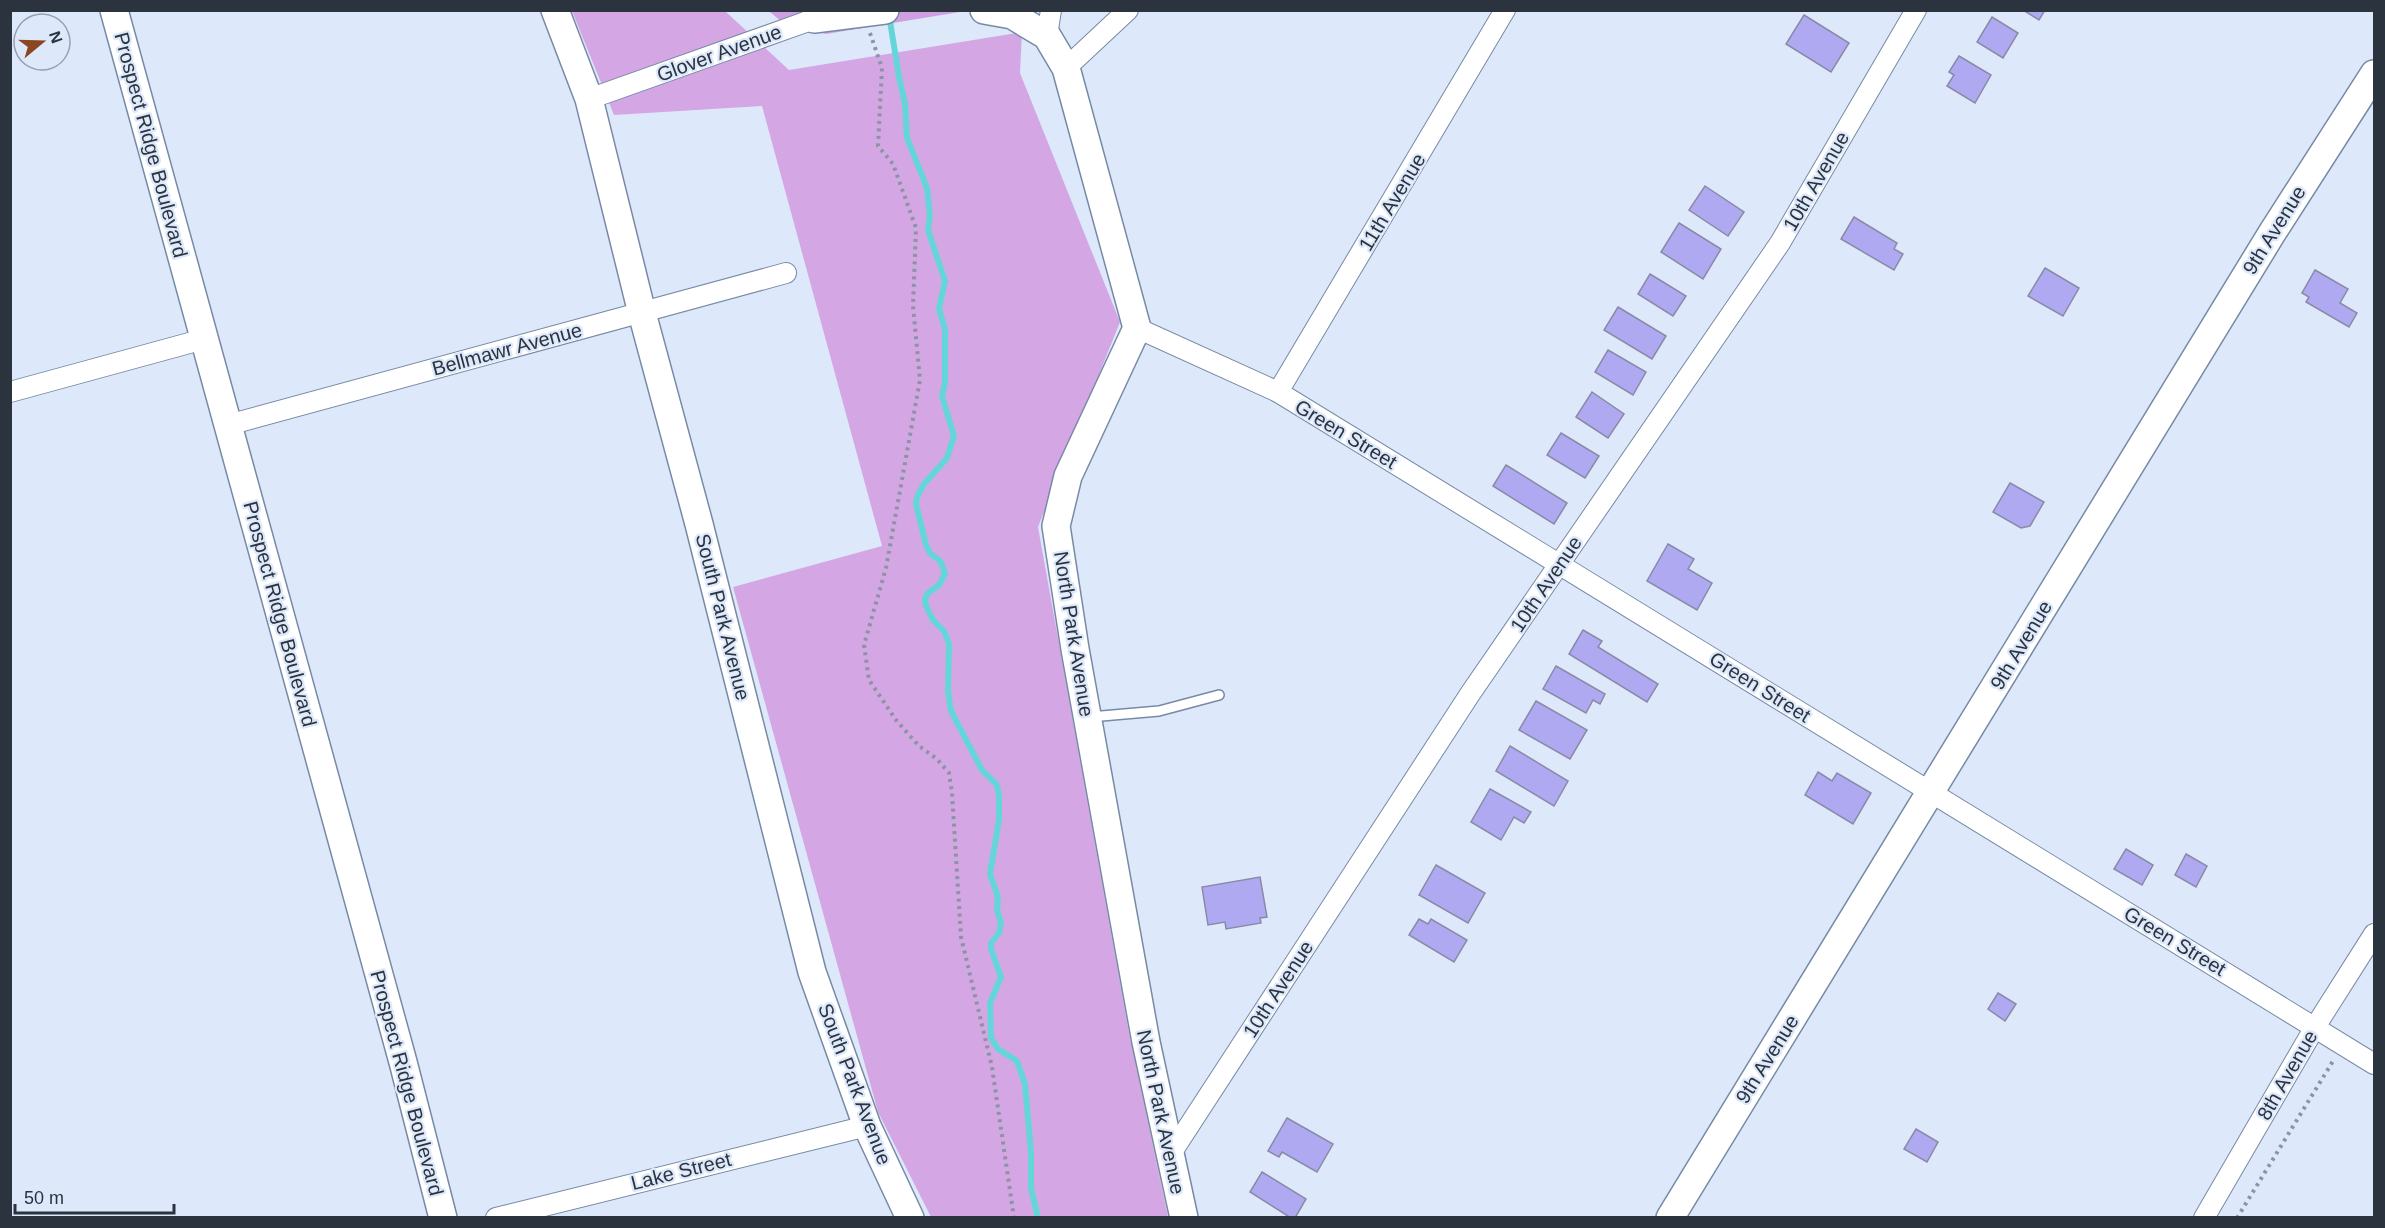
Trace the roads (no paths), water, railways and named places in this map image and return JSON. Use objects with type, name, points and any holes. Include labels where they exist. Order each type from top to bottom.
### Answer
[{"type":"street","name":"Prospect Ridge Boulevard","points":[[114,10],[403,1062],[443,1218]]},
{"type":"street","name":"South Park Avenue","points":[[555,10],[589,99],[812,972],[867,1126],[910,1218]]},
{"type":"street","points":[[984,10],[1049,23],[1066,68],[1137,328]]},
{"type":"street","points":[[1066,68],[1128,10]]},
{"type":"street","name":"11th Avenue","points":[[1278,392],[1504,10]]},
{"type":"street","name":"10th Avenue","points":[[1170,1155],[1464,704],[1780,243],[1916,10]]},
{"type":"street","name":"Glover Avenue","points":[[589,99],[814,19],[874,11]]},
{"type":"street","name":"9th Avenue","points":[[1670,1218],[2272,233],[2374,74]]},
{"type":"street","name":"Bellmawr Avenue","points":[[228,425],[786,273]]},
{"type":"street","name":"Green Street","points":[[1137,328],[1278,392],[2374,1064]]},
{"type":"street","name":"North Park Avenue","points":[[1137,328],[1068,476],[1056,526],[1087,717],[1146,1042],[1184,1218]]},
{"type":"street","points":[[10,392],[204,339]]},
{"type":"street","name":"8th Avenue","points":[[2204,1218],[2315,1027],[2374,934]]},
{"type":"street","name":"Lake Street","points":[[496,1218],[867,1126]]},
{"type":"lane","points":[[1087,717],[1159,711],[1219,695]]},
{"type":"waterway","points":[[889,15],[905,104],[907,138],[927,188],[930,215],[928,230],[945,281],[939,309],[945,329],[945,383],[942,396],[954,436],[947,458],[924,484],[917,497],[916,504],[926,545],[930,553],[941,562],[945,574],[939,585],[928,593],[925,599],[933,620],[944,631],[949,644],[948,692],[951,711],[982,770],[997,785],[999,820],[990,874],[998,897],[997,910],[1001,923],[999,933],[991,943],[991,949],[1001,977],[990,1003],[991,1038],[998,1049],[1017,1061],[1025,1084],[1031,1153],[1031,1188],[1038,1218]]}]
